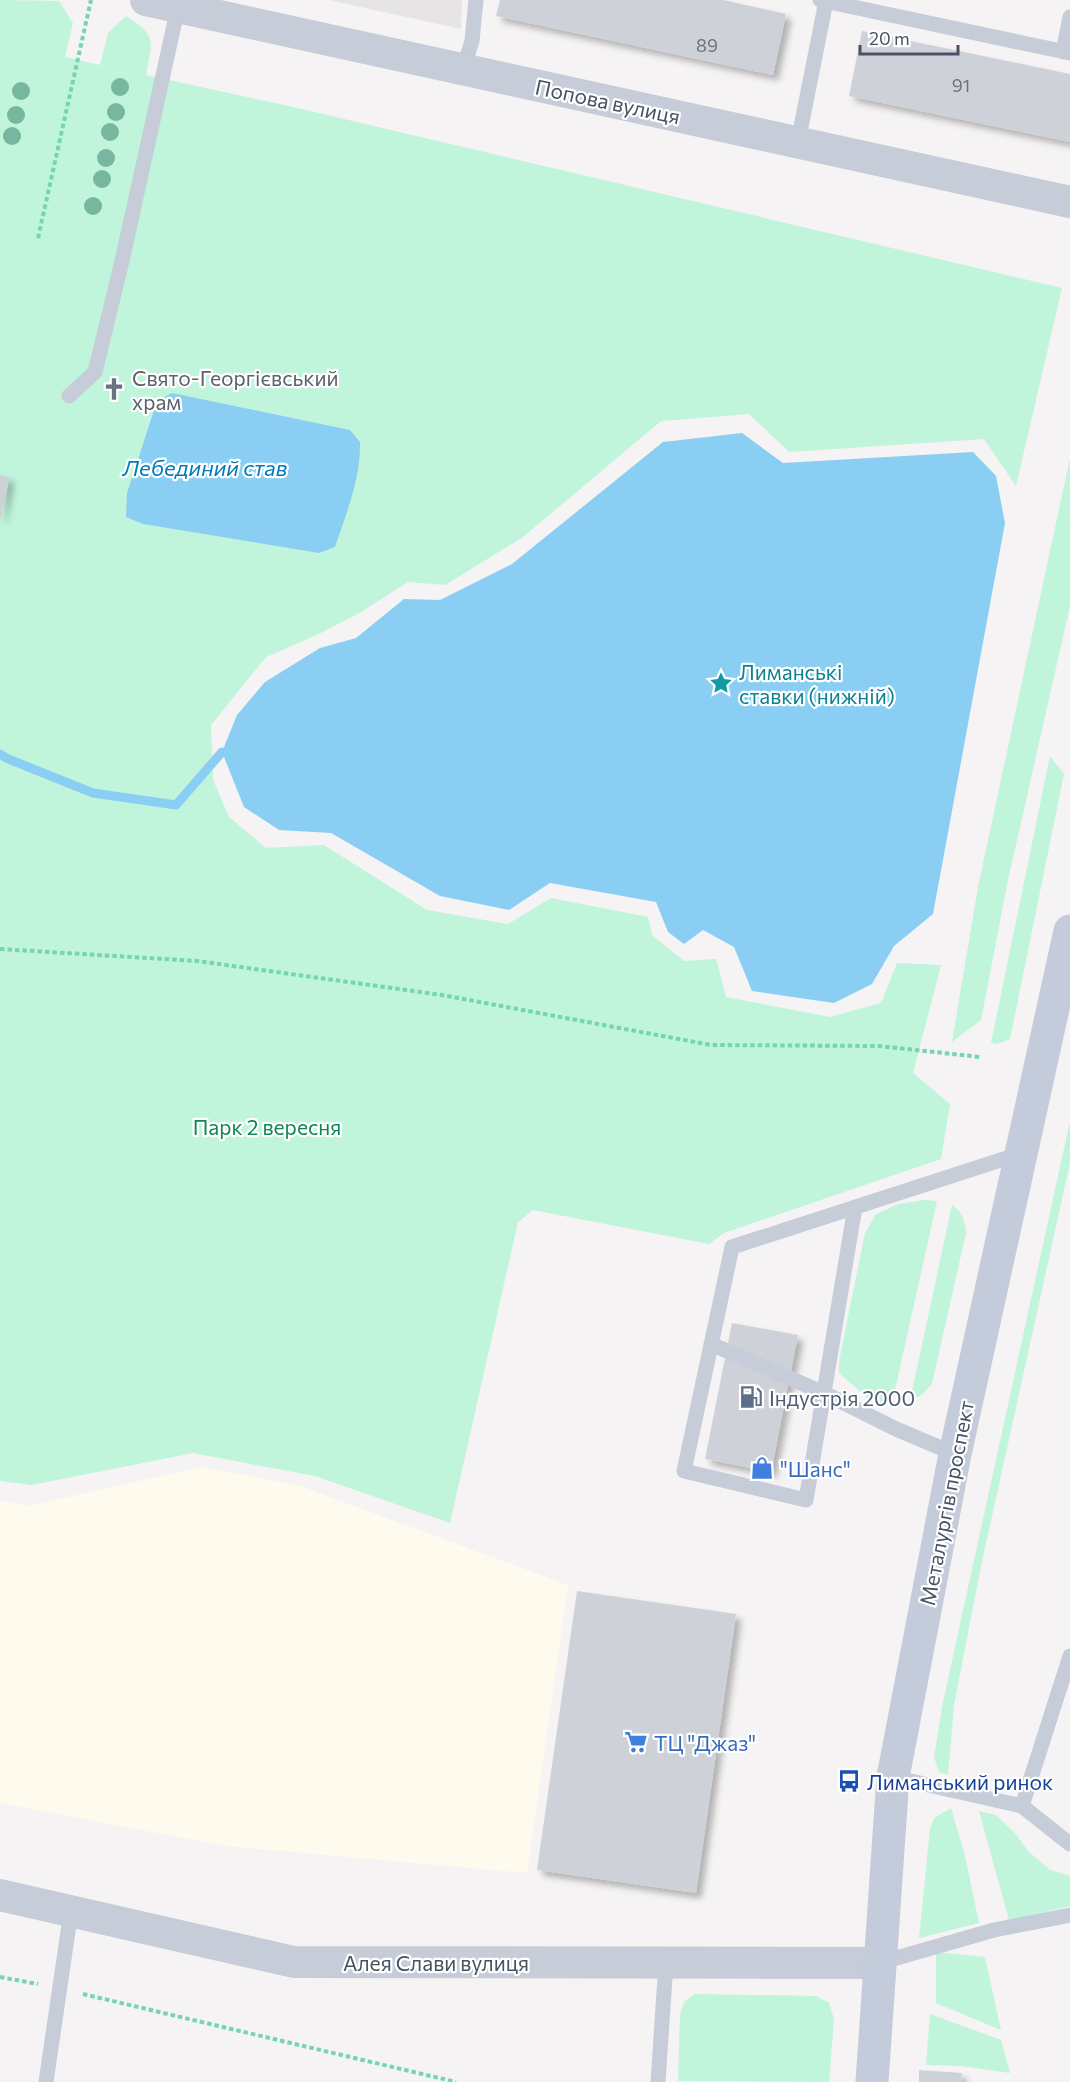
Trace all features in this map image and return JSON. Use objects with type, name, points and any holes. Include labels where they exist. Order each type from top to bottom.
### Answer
[{"type":"street","name":"Попова вулиця","points":[[146,0],[1070,202]]},
{"type":"street","name":"Металургів проспект","points":[[872,2082],[893,1776],[955,1454],[1070,931]]},
{"type":"street","name":"Алея Слави вулиця","points":[[0,1895],[294,1962],[879,1963]]},
{"type":"lane","points":[[463,69],[471,41],[476,0]]},
{"type":"lane","points":[[798,142],[823,1],[1066,53],[1070,17]]},
{"type":"lane","points":[[69,396],[95,372],[178,7]]},
{"type":"lane","points":[[855,1208],[806,1500],[684,1472],[732,1246],[1022,1153]]},
{"type":"lane","points":[[711,1344],[955,1454]]},
{"type":"lane","points":[[1022,1806],[1070,1656]]},
{"type":"lane","points":[[893,1776],[1022,1806],[1070,1844]]},
{"type":"lane","points":[[46,2082],[71,1911]]},
{"type":"lane","points":[[879,1963],[994,1930],[1070,1915]]},
{"type":"lane","points":[[658,2082],[666,1963]]},
{"type":"path","points":[[38,238],[91,0]]},
{"type":"path","points":[[0,949],[198,961],[442,995],[711,1045],[879,1046],[980,1057]]},
{"type":"path","points":[[0,1977],[60,1988],[456,2082]]},
{"type":"shaded area","points":[[329,0],[462,0],[461,29]]},
{"type":"shaded area","points":[[201,1467],[297,1485],[568,1585],[527,1873],[226,1846],[0,1803],[0,1501],[29,1506]]},
{"type":"green space","name":"Парк 2 вересня","points":[[0,0],[59,1],[73,23],[65,57],[100,65],[108,33],[126,16],[148,34],[151,47],[146,75],[293,107],[1062,288],[1016,486],[984,439],[789,452],[749,414],[661,421],[523,537],[445,585],[408,582],[361,612],[319,634],[266,657],[211,725],[213,780],[229,817],[266,848],[324,845],[427,910],[508,924],[551,898],[648,917],[652,935],[684,961],[716,959],[726,997],[830,1017],[881,1003],[897,963],[941,965],[913,1073],[950,1104],[941,1159],[724,1233],[709,1244],[533,1210],[518,1222],[450,1523],[315,1476],[193,1453],[32,1485],[0,1481]]},
{"type":"green space","points":[[1070,458],[1070,606],[1008,880],[981,1020],[952,1042],[978,887]]},
{"type":"green space","points":[[1050,756],[1064,774],[1010,1039],[997,1044],[991,1043]]},
{"type":"green space","points":[[1070,1121],[1070,1163],[981,1566],[954,1705],[948,1775],[939,1772],[934,1757],[943,1702]]},
{"type":"green space","points":[[923,1200],[937,1201],[892,1403],[871,1401],[839,1373],[839,1361],[865,1233],[876,1214],[899,1204]]},
{"type":"green space","points":[[952,1205],[963,1218],[966,1233],[932,1384],[923,1394],[910,1401]]},
{"type":"green space","points":[[951,1808],[965,1856],[979,1923],[919,1938],[930,1829],[934,1818]]},
{"type":"green space","points":[[979,1811],[996,1815],[1015,1833],[1028,1851],[1050,1870],[1070,1876],[1070,1906],[1009,1920]]},
{"type":"green space","points":[[936,1952],[985,1957],[1001,2030],[936,2003]]},
{"type":"green space","points":[[694,1994],[816,1996],[829,2003],[834,2019],[829,2082],[678,2081],[680,2015],[684,2002]]},
{"type":"green space","points":[[930,2014],[1001,2040],[1010,2073],[961,2066],[926,2065]]},
{"type":"water","name":"Лебединий став","points":[[172,393],[350,430],[360,442],[360,455],[352,496],[335,547],[319,553],[143,524],[126,517],[127,493],[157,401]]},
{"type":"water","points":[[742,433],[783,463],[973,452],[996,476],[1005,523],[933,914],[894,946],[872,984],[834,1003],[752,991],[734,947],[703,930],[684,944],[668,932],[656,902],[550,883],[509,910],[440,896],[331,833],[279,830],[244,807],[222,752],[237,715],[265,682],[320,648],[356,638],[404,599],[440,600],[512,564],[663,442]]},
{"type":"building","points":[[500,0],[723,0],[786,14],[773,75],[496,16]]},
{"type":"building","points":[[862,31],[1070,74],[1070,142],[849,96]]},
{"type":"building","points":[[0,475],[9,477],[1,519],[0,519]]},
{"type":"building","name":"Індустрія 2000","points":[[732,1323],[798,1335],[771,1472],[705,1459]]},
{"type":"building","name":"ТЦ \"Джаз\"","points":[[577,1591],[736,1614],[696,1893],[537,1870]]},
{"type":"building","points":[[919,2070],[962,2073],[961,2082],[919,2082]]},
{"type":"waterway","points":[[0,754],[93,793],[176,805],[222,752]]},
{"type":"place","name":"Свято-Георгієвський храм","points":[[114,389]]},
{"type":"place","name":"Лиманські ставки (нижній)","points":[[721,683]]},
{"type":"place","name":"Індустрія 2000","points":[[751,1397]]},
{"type":"place","name":"\"Шанс\"","points":[[762,1468]]},
{"type":"place","name":"ТЦ \"Джаз\"","points":[[636,1742]]},
{"type":"place","name":"Лиманський ринок","points":[[849,1781]]}]
